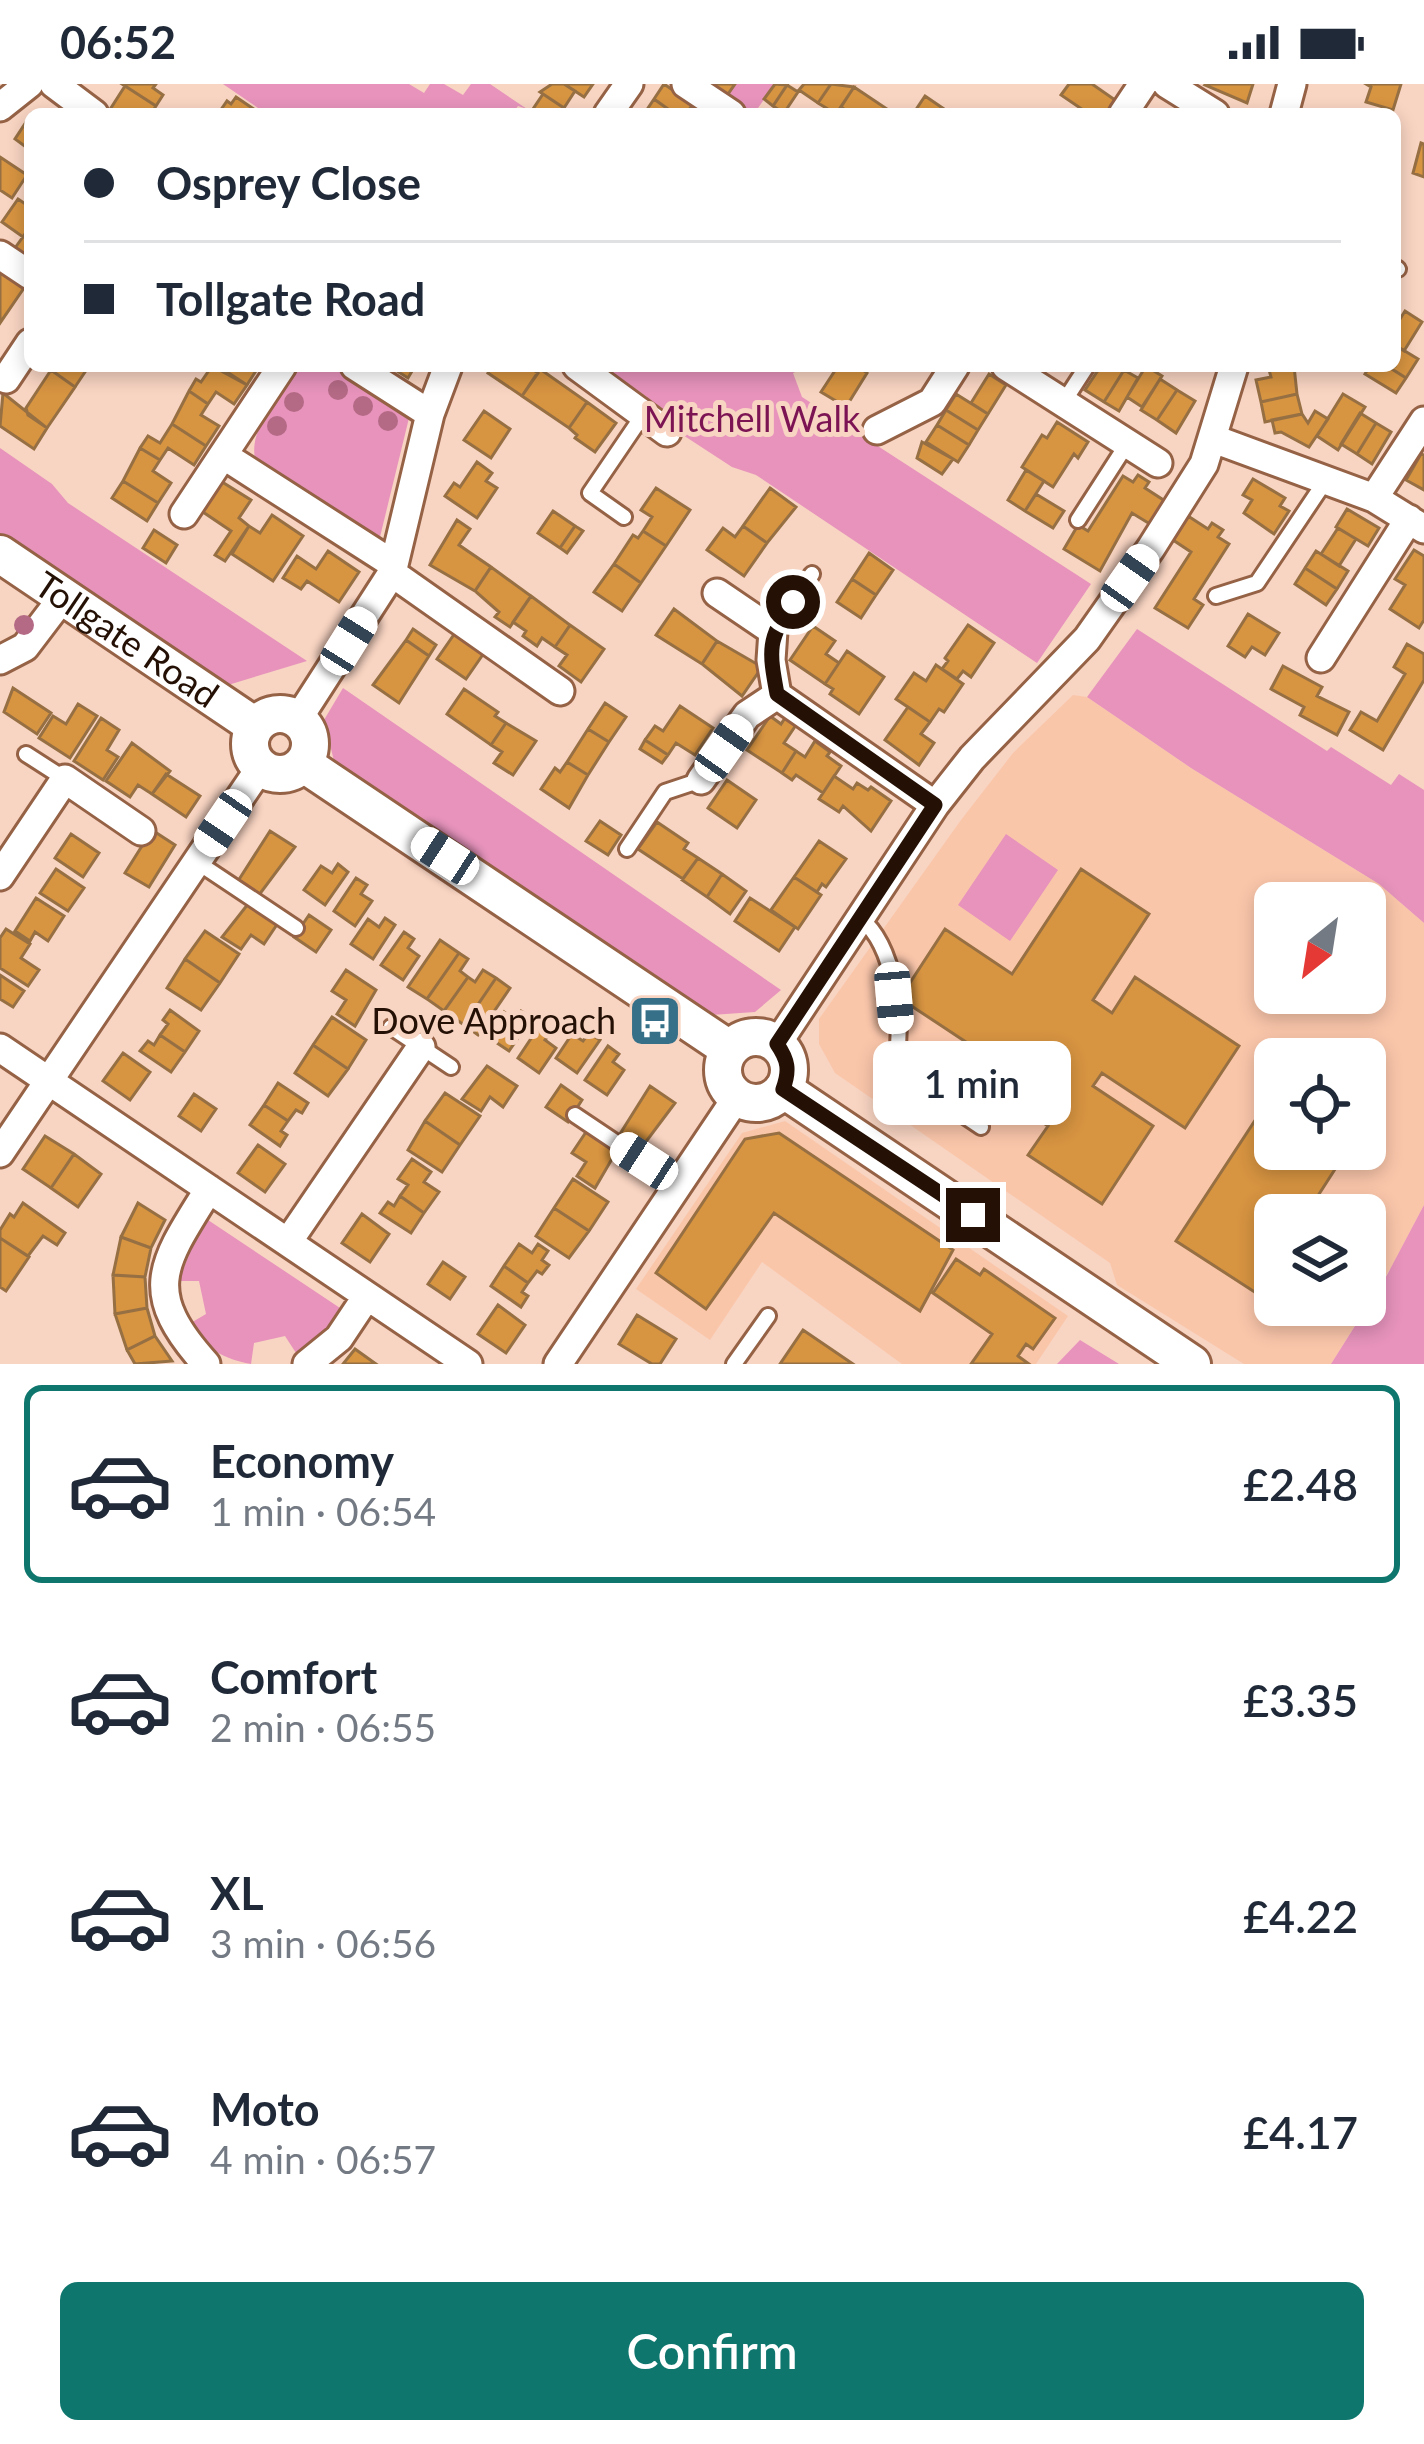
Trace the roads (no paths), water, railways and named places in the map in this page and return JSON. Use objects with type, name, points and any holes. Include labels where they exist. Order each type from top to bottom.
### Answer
[{"type":"street","points":[[0,106],[29,84]]},
{"type":"street","points":[[54,84],[86,108]]},
{"type":"street","points":[[686,84],[722,108]]},
{"type":"street","points":[[1167,84],[1205,108]]},
{"type":"street","points":[[5,379],[24,352]]},
{"type":"street","points":[[184,514],[196,484],[223,455],[279,372]]},
{"type":"street","points":[[364,372],[430,414]]},
{"type":"street","points":[[0,1153],[260,768],[275,775],[291,773],[304,764],[311,748],[309,732],[298,719],[393,568],[430,414],[446,372]]},
{"type":"street","points":[[585,372],[655,423]]},
{"type":"street","points":[[877,430],[932,402],[951,372]]},
{"type":"street","points":[[1015,372],[1158,463]]},
{"type":"street","points":[[777,1044],[935,805],[1109,609],[1192,487],[1214,439],[1232,372]]},
{"type":"street","points":[[1374,498],[1424,421]]},
{"type":"street","points":[[1214,439],[1374,498],[1417,524],[1321,658]]},
{"type":"street","points":[[223,455],[393,568],[560,691]]},
{"type":"street","name":"Tollgate Road","points":[[0,554],[255,726]]},
{"type":"street","points":[[717,593],[773,631],[771,660],[777,694],[935,805]]},
{"type":"street","points":[[0,660],[25,647],[63,597]]},
{"type":"street","points":[[701,780],[748,715],[777,694]]},
{"type":"street","name":"Tollgate Road","points":[[260,768],[251,755],[255,726],[267,716],[283,713],[298,719]]},
{"type":"street","points":[[304,764],[729,1049]]},
{"type":"street","points":[[0,876],[65,779],[141,831]]},
{"type":"street","points":[[760,1037],[777,1044],[789,1073],[783,1089],[770,1100],[753,1103],[737,1097],[725,1084],[722,1066],[729,1049],[743,1039],[760,1037]]},
{"type":"street","points":[[288,1242],[421,1047]]},
{"type":"street","points":[[0,1048],[468,1364]]},
{"type":"street","points":[[783,1089],[1192,1364]]},
{"type":"street","points":[[558,1364],[737,1097]]},
{"type":"street","points":[[206,1364],[177,1332],[163,1292],[168,1258],[209,1189]]},
{"type":"street","points":[[307,1364],[340,1338],[367,1296]]},
{"type":"lane","points":[[1063,403],[1083,372]]},
{"type":"lane","points":[[624,517],[590,493],[655,423]]},
{"type":"lane","points":[[1078,520],[1127,444]]},
{"type":"lane","points":[[1216,596],[1257,583],[1326,480]]},
{"type":"lane","points":[[773,631],[812,574]]},
{"type":"lane","points":[[26,754],[65,779]]},
{"type":"lane","points":[[627,849],[665,792],[701,780]]},
{"type":"lane","points":[[196,862],[296,928]]},
{"type":"lane","points":[[860,918],[873,928],[890,976],[899,1048],[896,1064],[910,1080],[981,1127]]},
{"type":"lane","points":[[391,1027],[451,1067]]},
{"type":"lane","points":[[575,1115],[678,1184]]},
{"type":"lane","points":[[734,1364],[768,1316]]},
{"type":"place","name":"Dove Approach","points":[[655,1021]]},
{"type":"park label","name":"Mitchell Walk","points":[[752,419]]}]
